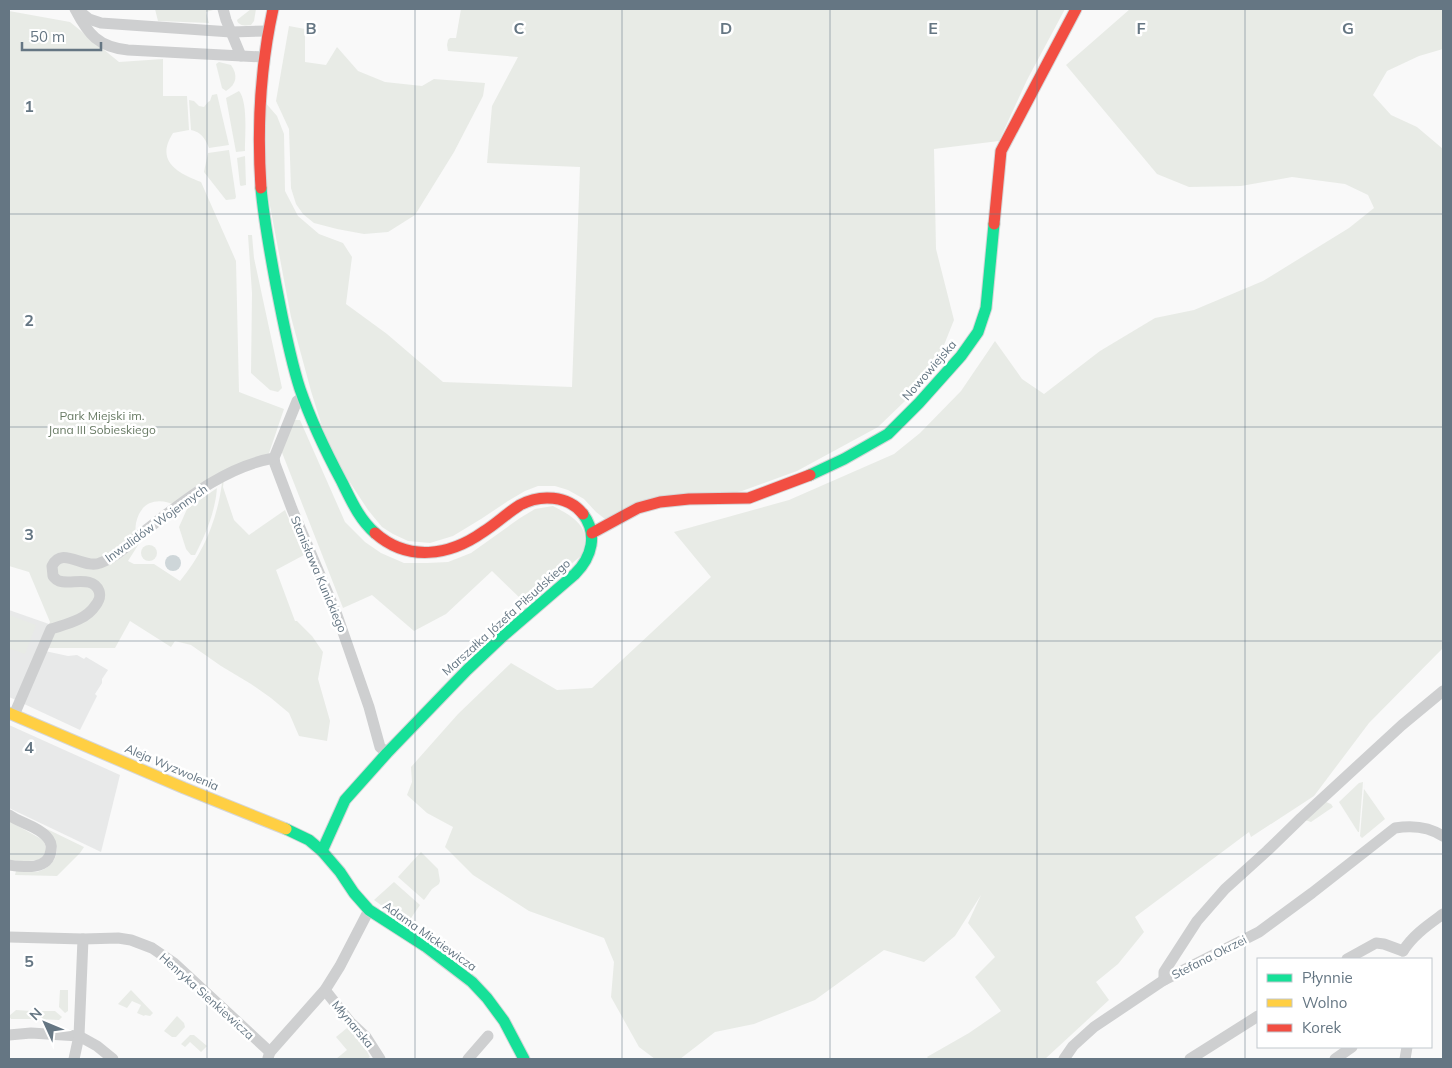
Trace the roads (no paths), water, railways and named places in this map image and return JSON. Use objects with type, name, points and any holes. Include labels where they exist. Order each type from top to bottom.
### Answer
[{"type":"street","points":[[76,9],[89,19],[101,24],[232,32],[267,31]]},
{"type":"street","points":[[76,9],[88,32],[110,48],[263,56]]},
{"type":"street","points":[[223,9],[241,56]]},
{"type":"street","points":[[273,9],[263,56],[260,103],[262,191],[265,225],[283,320],[303,398],[327,456],[360,516],[374,533],[386,542],[408,551],[429,553],[445,551],[464,545],[512,511],[529,501],[541,498],[565,500],[576,507],[587,519],[592,533]]},
{"type":"street","name":"Nowowiejska","points":[[592,533],[638,508],[660,502],[689,499],[748,498],[803,478],[888,434],[919,403],[961,356],[978,332],[986,308],[1001,151],[1076,9]]},
{"type":"street","points":[[274,458],[297,401],[303,398]]},
{"type":"street","name":"Inwalidów Wojennych","points":[[11,714],[51,629],[86,615],[95,607],[100,598],[95,585],[88,582],[57,580],[53,576],[52,566],[56,560],[66,557],[90,565],[98,564],[115,555],[177,506],[229,472],[259,461],[274,458]]},
{"type":"street","name":"Stanisława Kunickiego","points":[[274,458],[292,509],[337,615],[369,707],[380,747],[386,753]]},
{"type":"street","name":"Marszałka Józefa Piłsudskiego","points":[[322,851],[345,800],[386,753],[467,670],[583,566],[589,556],[592,533]]},
{"type":"street","name":"Stefana Okrzei","points":[[1443,691],[1402,724],[1225,890],[1197,921],[1164,972],[1164,980],[1259,932],[1395,828],[1405,826],[1427,828],[1443,836]]},
{"type":"street","name":"Aleja Wyzwolenia","points":[[11,714],[184,788],[273,823],[306,839],[322,851],[369,910]]},
{"type":"street","points":[[9,815],[48,837],[51,849],[47,860],[40,865],[32,867],[9,865]]},
{"type":"street","points":[[269,1056],[325,990],[340,966],[369,910]]},
{"type":"street","name":"Adama Mickiewicza","points":[[369,910],[428,949],[472,982],[504,1021],[524,1059]]},
{"type":"street","points":[[1349,958],[1376,943],[1384,944],[1404,955],[1408,942],[1443,914]]},
{"type":"street","name":"Henryka Sienkiewicza","points":[[9,937],[118,938],[131,940],[152,948],[174,964],[269,1056]]},
{"type":"street","points":[[74,1059],[79,1036],[83,939]]},
{"type":"street","points":[[1064,1059],[1073,1046],[1094,1027],[1164,980]]},
{"type":"street","name":"Młynarska","points":[[325,990],[350,1022],[366,1037],[380,1059]]},
{"type":"street","points":[[1190,1059],[1257,1017]]},
{"type":"street","points":[[9,1035],[32,1033],[79,1036],[98,1046],[113,1059]]},
{"type":"street","points":[[468,1059],[488,1036]]},
{"type":"street","points":[[1335,1059],[1351,1048]]},
{"type":"park label","name":"Park Miejski im. Jana III Sobieskiego","points":[[102,422]]}]
